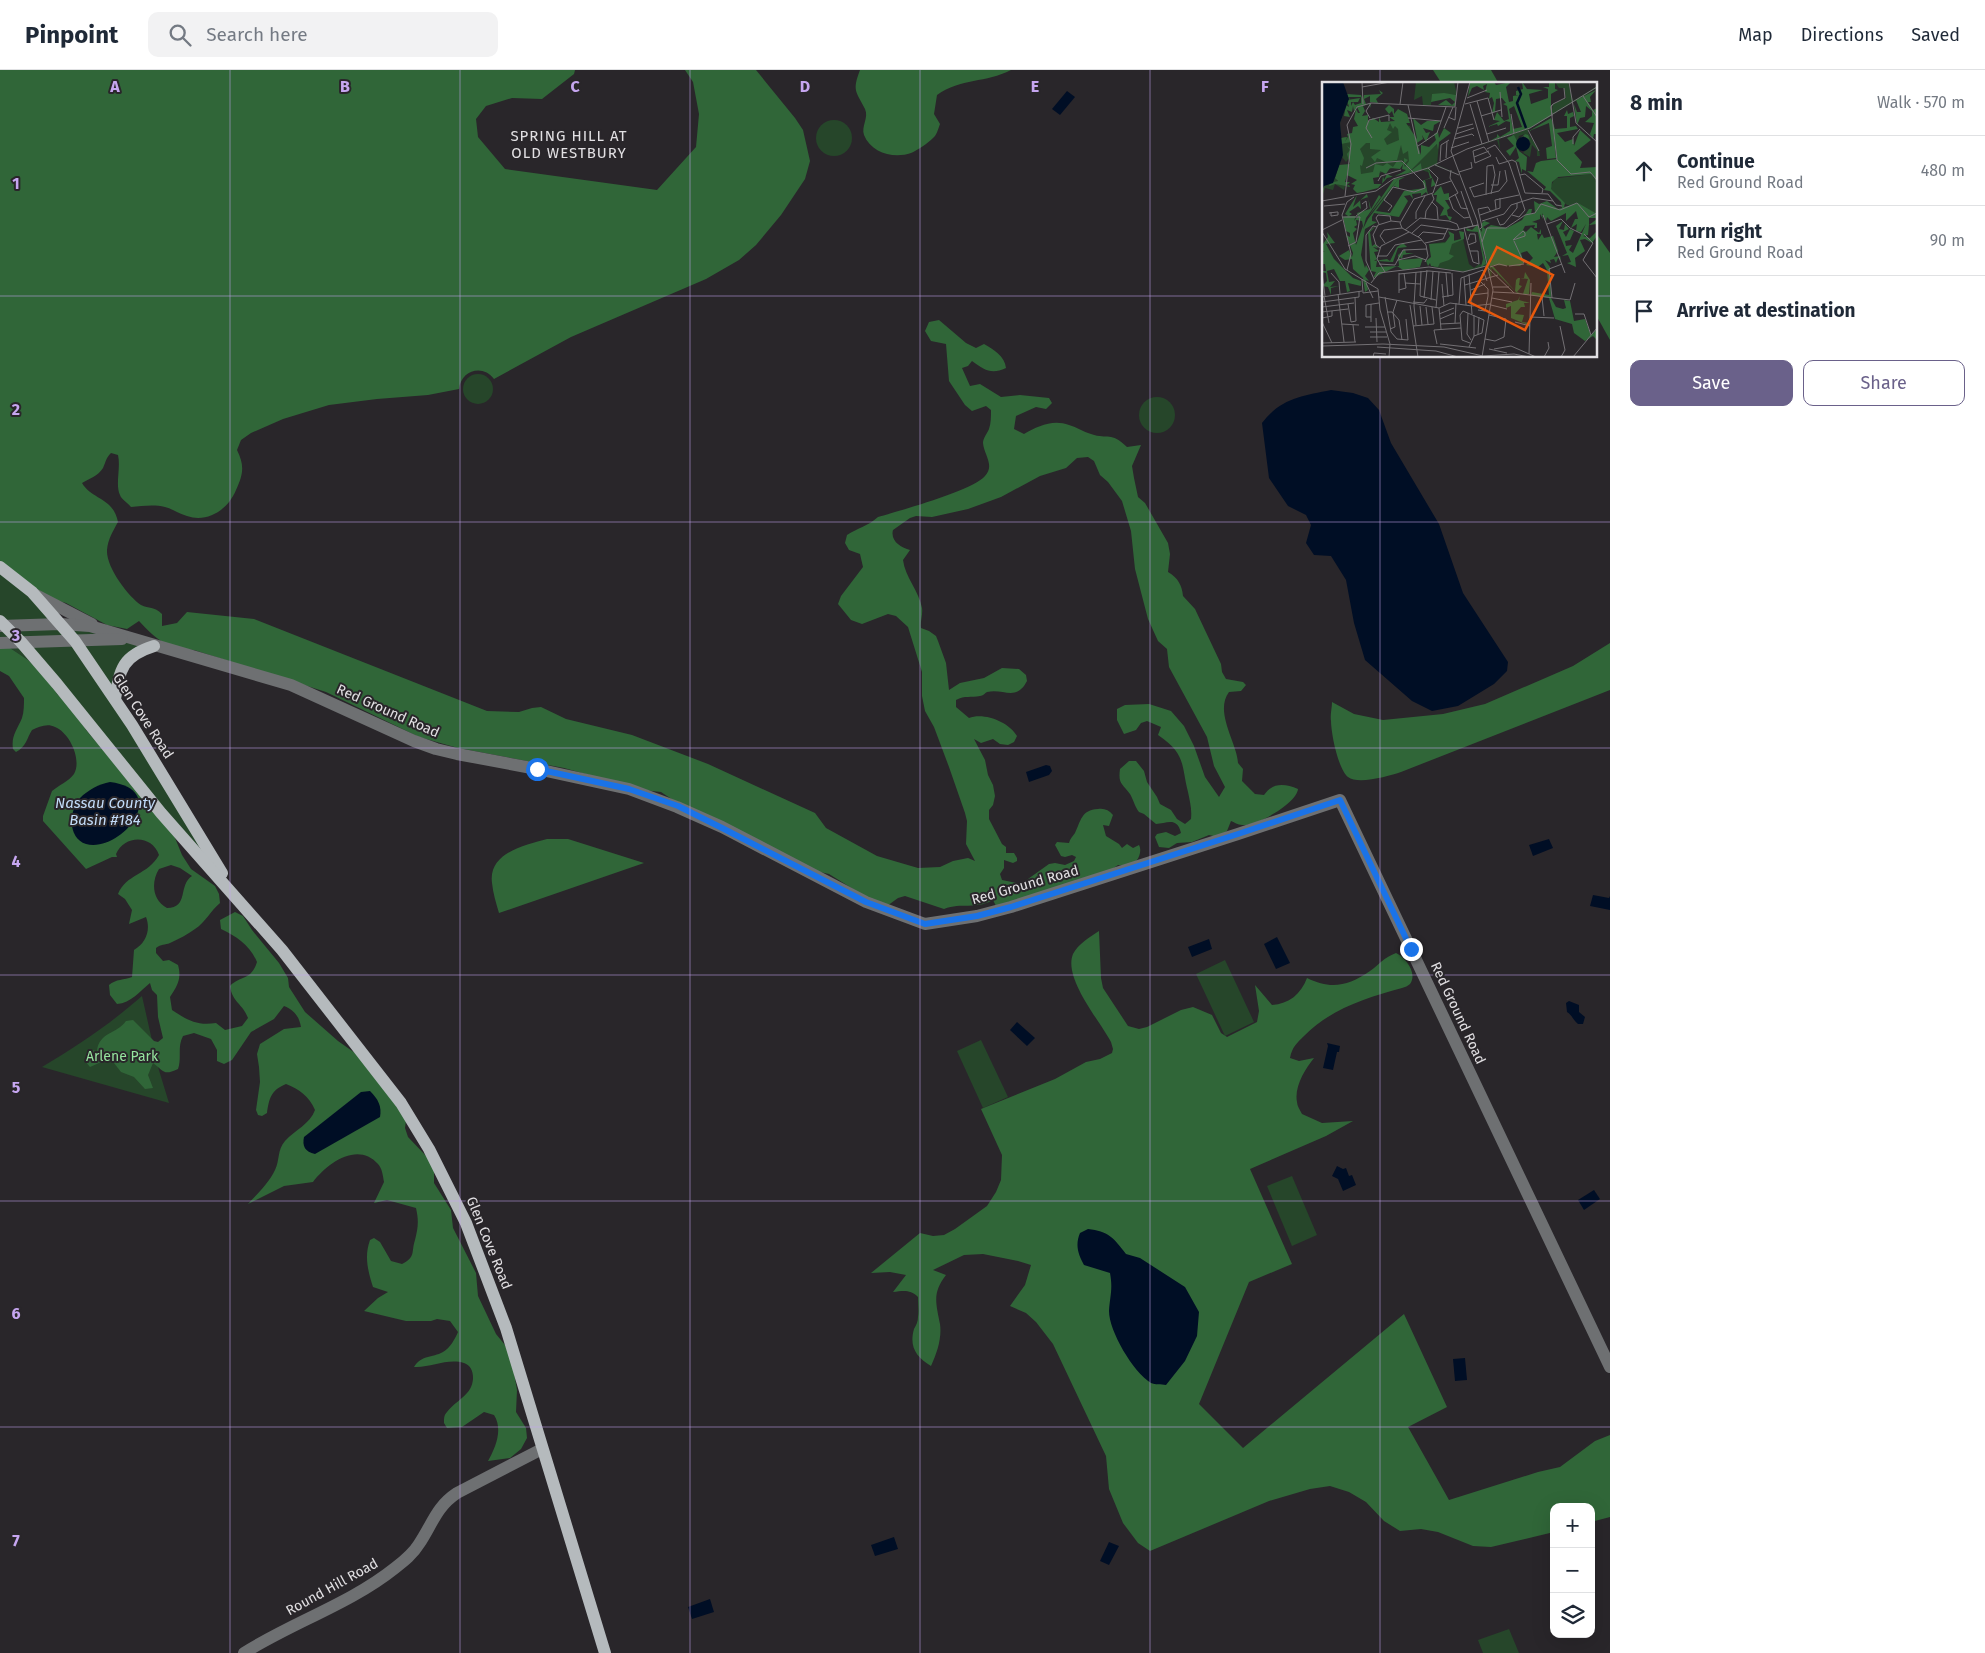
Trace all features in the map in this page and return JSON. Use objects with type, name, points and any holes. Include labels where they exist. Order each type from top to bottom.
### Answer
[{"type":"main road","name":"Glen Cove Road","points":[[0,567],[32,592],[75,641],[132,725],[238,899]]},
{"type":"main road","name":"Glen Cove Road","points":[[1,624],[21,642],[161,814],[238,899],[278,947],[365,1055],[401,1104],[429,1150],[466,1223],[484,1266],[506,1328],[604,1653]]},
{"type":"main road","points":[[114,699],[119,674],[126,662],[134,654],[154,646]]},
{"type":"street","points":[[32,592],[108,631]]},
{"type":"street","name":"Red Ground Road","points":[[1,624],[90,626],[291,686],[436,749],[620,787],[678,806],[866,902],[925,924],[977,916],[1011,907],[1340,800],[1610,1367]]},
{"type":"street","name":"Red Ground Road","points":[[0,643],[132,638]]},
{"type":"street","name":"Round Hill Road","points":[[244,1653],[276,1634],[377,1582],[418,1546],[436,1512],[446,1501],[542,1449]]},
{"type":"green space","points":[[0,70],[575,70],[574,74],[542,99],[512,98],[486,106],[476,119],[478,137],[505,169],[657,190],[696,147],[699,114],[693,82],[685,70],[756,70],[803,130],[810,161],[805,179],[781,215],[756,245],[739,260],[706,279],[571,337],[494,379],[484,372],[473,371],[464,377],[459,389],[428,395],[329,405],[283,419],[251,433],[241,440],[237,450],[242,466],[242,475],[238,485],[228,503],[216,513],[202,518],[195,518],[161,506],[131,507],[120,495],[118,486],[118,455],[111,453],[101,471],[82,483],[91,493],[107,503],[115,514],[118,522],[107,550],[110,564],[119,581],[141,605],[159,611],[162,614],[162,626],[177,623],[187,612],[254,619],[487,711],[519,712],[541,707],[566,719],[632,735],[708,764],[815,813],[826,828],[877,856],[918,868],[940,867],[953,861],[968,858],[975,861],[966,844],[967,821],[965,813],[934,727],[925,711],[922,696],[922,672],[908,627],[896,616],[888,614],[862,624],[851,620],[838,604],[841,596],[863,567],[860,554],[849,550],[845,543],[847,535],[878,517],[952,494],[978,482],[988,472],[989,464],[983,443],[990,427],[991,410],[986,406],[972,411],[965,405],[949,381],[946,344],[931,341],[925,331],[929,322],[939,320],[966,343],[976,348],[984,344],[995,351],[1001,356],[1005,364],[1006,368],[992,371],[972,361],[968,366],[962,368],[970,386],[980,384],[1001,397],[1020,395],[1049,398],[1052,403],[1046,409],[1036,407],[1016,416],[1014,429],[1024,434],[1046,424],[1063,423],[1097,436],[1113,437],[1127,447],[1141,445],[1132,466],[1138,497],[1145,503],[1168,543],[1170,554],[1168,572],[1177,579],[1182,588],[1183,596],[1195,609],[1221,664],[1222,672],[1226,679],[1243,682],[1246,685],[1241,691],[1229,692],[1225,700],[1224,709],[1238,763],[1243,769],[1242,781],[1255,794],[1264,795],[1271,788],[1283,785],[1298,789],[1296,795],[1284,807],[1257,822],[1242,825],[1231,821],[1227,831],[1218,837],[1209,835],[1192,842],[1177,843],[1169,848],[1159,847],[1155,837],[1157,834],[1166,832],[1175,836],[1181,833],[1177,824],[1171,822],[1156,824],[1139,812],[1130,794],[1120,781],[1120,769],[1129,761],[1136,761],[1144,771],[1147,782],[1160,804],[1171,810],[1177,819],[1185,824],[1191,819],[1191,812],[1181,760],[1174,748],[1158,735],[1161,727],[1147,721],[1141,723],[1136,730],[1124,734],[1117,720],[1117,709],[1125,705],[1149,704],[1171,711],[1184,726],[1194,746],[1205,777],[1219,797],[1225,787],[1214,766],[1207,737],[1169,667],[1167,649],[1158,641],[1148,619],[1135,569],[1131,531],[1122,501],[1108,482],[1100,475],[1094,461],[1088,457],[1077,458],[1066,468],[1040,476],[1001,497],[968,509],[932,517],[916,516],[910,518],[893,530],[892,534],[897,543],[903,548],[910,550],[903,560],[906,572],[920,602],[922,611],[921,628],[936,636],[946,663],[949,690],[960,683],[984,678],[1002,668],[1019,669],[1026,675],[1027,681],[1023,687],[1014,693],[993,691],[981,696],[965,697],[956,700],[956,707],[969,718],[975,716],[989,717],[1008,726],[1017,736],[1014,742],[1008,745],[1000,744],[993,739],[981,743],[974,739],[985,760],[988,775],[993,785],[995,796],[993,805],[989,810],[989,819],[1002,844],[1006,847],[1006,853],[1014,853],[1017,858],[1017,861],[1013,863],[1004,860],[1004,868],[1000,874],[1002,880],[1021,884],[1049,864],[1065,865],[1074,861],[1076,857],[1072,855],[1061,856],[1055,845],[1057,842],[1069,843],[1082,817],[1092,810],[1104,809],[1113,815],[1109,826],[1103,825],[1106,836],[1122,848],[1127,844],[1133,848],[1139,845],[1140,848],[1140,855],[1133,864],[1126,866],[1118,865],[1108,872],[997,908],[993,900],[980,905],[957,906],[944,909],[905,896],[898,898],[887,906],[874,902],[829,874],[811,870],[679,804],[661,792],[643,790],[564,768],[458,748],[419,737],[326,692],[194,650],[169,645],[157,638],[139,621],[127,629],[107,625],[66,603],[48,598],[0,567]]},
{"type":"green space","points":[[860,70],[1011,70],[992,77],[955,86],[937,95],[934,114],[940,124],[936,135],[914,152],[904,155],[891,155],[877,150],[867,141],[864,135],[863,128],[866,112],[856,91],[856,82]]},
{"type":"green space","points":[[1433,70],[1491,70],[1498,82],[1441,82]]},
{"type":"green space","points":[[834,120],[841,121],[847,125],[851,131],[851,145],[847,151],[841,155],[834,156],[827,155],[821,151],[817,145],[816,138],[817,131],[821,125],[827,121]]},
{"type":"green space","points":[[1598,236],[1610,253],[1610,340],[1598,319]]},
{"type":"green space","points":[[478,374],[489,378],[493,389],[489,400],[478,404],[467,400],[463,389],[467,378]]},
{"type":"green space","points":[[1157,397],[1164,398],[1170,402],[1174,408],[1174,422],[1170,428],[1164,432],[1157,433],[1150,432],[1144,428],[1140,422],[1139,415],[1140,408],[1144,402],[1150,398]]},
{"type":"green space","points":[[0,567],[65,624],[154,646],[134,654],[115,699],[238,899],[95,741],[74,709],[57,694],[50,681],[28,660],[7,646],[0,646]]},
{"type":"green space","points":[[1610,643],[1610,690],[1389,776],[1366,780],[1353,779],[1344,773],[1341,767],[1332,734],[1332,702],[1354,714],[1383,720],[1443,714],[1485,704],[1573,666]]},
{"type":"green space","points":[[0,646],[7,646],[28,660],[50,681],[57,694],[74,709],[86,730],[173,833],[182,855],[191,869],[215,886],[219,894],[220,903],[202,923],[180,938],[156,948],[156,953],[163,961],[169,960],[178,965],[179,978],[177,986],[170,997],[172,1010],[192,1021],[203,1024],[216,1023],[225,1030],[242,1026],[248,1018],[233,996],[230,986],[249,975],[257,962],[250,950],[242,942],[221,929],[220,920],[235,912],[243,916],[279,963],[288,978],[289,987],[305,1012],[338,1041],[372,1065],[407,1113],[405,1128],[408,1137],[428,1158],[434,1170],[434,1183],[451,1210],[453,1228],[476,1273],[478,1296],[496,1334],[505,1345],[512,1361],[517,1390],[516,1412],[526,1428],[527,1438],[521,1449],[510,1458],[488,1461],[494,1450],[498,1432],[497,1420],[494,1415],[484,1412],[462,1427],[447,1428],[444,1423],[446,1413],[470,1390],[473,1376],[468,1365],[458,1362],[445,1362],[414,1367],[420,1360],[439,1354],[450,1346],[458,1332],[450,1321],[437,1319],[431,1321],[406,1321],[364,1311],[378,1298],[388,1292],[373,1287],[367,1258],[370,1240],[374,1238],[380,1242],[391,1261],[402,1264],[412,1254],[417,1228],[418,1217],[416,1208],[387,1200],[374,1203],[384,1182],[378,1164],[370,1157],[361,1154],[343,1157],[326,1168],[313,1182],[284,1186],[248,1204],[272,1175],[277,1166],[282,1144],[310,1119],[315,1110],[303,1094],[286,1084],[274,1092],[267,1113],[262,1116],[258,1115],[256,1110],[260,1082],[257,1054],[260,1044],[284,1029],[301,1027],[299,1020],[291,1009],[284,1006],[274,1019],[251,1032],[232,1060],[224,1064],[217,1061],[217,1050],[211,1039],[194,1033],[183,1036],[180,1044],[178,1069],[166,1072],[153,1063],[148,1075],[153,1088],[145,1089],[134,1077],[121,1072],[108,1059],[90,1067],[85,1061],[87,1053],[91,1050],[97,1051],[101,1040],[126,1021],[133,1020],[154,1041],[158,1042],[163,1038],[158,1017],[157,995],[152,990],[150,983],[131,999],[117,1004],[110,995],[109,985],[132,977],[134,950],[142,944],[148,931],[146,917],[129,924],[132,910],[125,899],[118,894],[126,882],[149,867],[159,855],[150,843],[144,840],[131,840],[120,848],[116,854],[117,857],[112,857],[86,869],[43,821],[52,791],[74,774],[77,762],[73,748],[70,741],[60,730],[49,725],[32,730],[22,748],[16,752],[13,749],[14,737],[23,716],[24,698],[9,676],[0,671]],"holes":[[[171,865],[180,868],[192,876],[185,885],[178,904],[167,908],[158,900],[154,890],[156,874],[159,869]]]},
{"type":"green space","points":[[547,839],[568,839],[644,863],[499,913],[492,883],[492,873],[496,864],[510,852]]},
{"type":"green space","points":[[1099,931],[1103,988],[1128,1026],[1139,1029],[1147,1027],[1181,1010],[1193,1007],[1212,1015],[1221,1033],[1227,1037],[1257,1022],[1259,1011],[1255,985],[1272,1005],[1284,1003],[1294,997],[1307,978],[1332,985],[1347,983],[1362,976],[1396,953],[1403,958],[1411,970],[1412,980],[1407,986],[1363,1000],[1338,1011],[1315,1026],[1293,1048],[1290,1058],[1299,1061],[1314,1058],[1304,1073],[1297,1090],[1297,1104],[1302,1114],[1322,1123],[1353,1121],[1326,1136],[1250,1169],[1292,1264],[1249,1282],[1199,1404],[1243,1448],[1404,1314],[1447,1407],[1408,1427],[1449,1500],[1560,1467],[1595,1441],[1610,1435],[1610,1517],[1595,1521],[1595,1503],[1550,1503],[1550,1533],[1491,1547],[1473,1546],[1438,1532],[1421,1529],[1400,1531],[1384,1521],[1366,1502],[1349,1492],[1330,1486],[1310,1489],[1269,1501],[1150,1551],[1138,1543],[1123,1523],[1109,1489],[1106,1456],[1053,1344],[1036,1322],[1026,1313],[1010,1306],[1025,1285],[1031,1265],[983,1254],[964,1255],[933,1270],[946,1275],[939,1287],[936,1298],[940,1324],[940,1340],[931,1366],[921,1359],[915,1351],[912,1341],[918,1319],[918,1297],[909,1292],[893,1292],[906,1275],[890,1272],[871,1273],[920,1233],[933,1236],[944,1235],[987,1206],[1001,1180],[1002,1155],[981,1109],[1055,1079],[1086,1062],[1100,1059],[1112,1053],[1111,1042],[1084,999],[1073,975],[1071,964],[1073,954],[1084,941]]},
{"type":"green space","points":[[1225,960],[1254,1022],[1225,1036],[1196,974]]},
{"type":"green space","name":"Arlene Park","points":[[142,996],[158,1067],[169,1103],[42,1067],[94,1034]]},
{"type":"green space","points":[[981,1040],[1008,1097],[983,1108],[957,1051]]},
{"type":"green space","points":[[1292,1176],[1317,1235],[1292,1246],[1267,1186]]},
{"type":"green space","points":[[1509,1629],[1519,1653],[1483,1653],[1478,1640]]},
{"type":"water","points":[[1067,91],[1075,97],[1060,115],[1052,109]]},
{"type":"water","points":[[1331,390],[1353,393],[1368,398],[1379,410],[1391,443],[1439,524],[1463,593],[1508,662],[1507,671],[1494,684],[1458,706],[1432,711],[1412,701],[1365,660],[1354,623],[1346,580],[1331,556],[1314,555],[1306,543],[1311,525],[1306,515],[1288,506],[1269,478],[1262,423],[1277,408],[1293,399]]},
{"type":"water","points":[[1046,765],[1050,766],[1052,771],[1049,775],[1029,782],[1026,772]]},
{"type":"water","name":"Nassau County Basin #184","points":[[110,782],[128,787],[137,796],[139,808],[134,819],[125,830],[113,839],[100,844],[86,844],[80,841],[73,830],[72,816],[76,803],[87,792]]},
{"type":"water","points":[[1549,839],[1553,848],[1533,856],[1529,845]]},
{"type":"water","points":[[1593,895],[1609,898],[1610,896],[1610,910],[1590,906]]},
{"type":"water","points":[[1277,937],[1290,963],[1276,969],[1264,944]]},
{"type":"water","points":[[1209,939],[1212,949],[1192,957],[1188,947]]},
{"type":"water","points":[[1569,1001],[1579,1005],[1579,1012],[1585,1017],[1583,1024],[1578,1024],[1567,1012],[1566,1003]]},
{"type":"water","points":[[1017,1022],[1035,1038],[1027,1046],[1010,1030]]},
{"type":"water","points":[[1327,1043],[1340,1046],[1333,1070],[1323,1068]]},
{"type":"water","points":[[370,1091],[379,1103],[380,1117],[315,1154],[307,1150],[303,1143],[304,1137],[361,1092]]},
{"type":"water","points":[[1337,1166],[1343,1169],[1346,1168],[1349,1176],[1352,1175],[1356,1185],[1343,1191],[1338,1179],[1332,1176]]},
{"type":"water","points":[[1594,1190],[1600,1199],[1584,1210],[1578,1200]]},
{"type":"water","points":[[1088,1229],[1110,1236],[1126,1254],[1140,1258],[1185,1287],[1199,1312],[1197,1336],[1185,1361],[1166,1385],[1153,1384],[1144,1378],[1130,1361],[1118,1340],[1113,1329],[1109,1311],[1110,1273],[1084,1265],[1079,1253],[1077,1245],[1080,1233]]},
{"type":"water","points":[[1465,1358],[1467,1380],[1455,1381],[1453,1359]]},
{"type":"water","points":[[894,1537],[898,1549],[875,1556],[871,1545]]},
{"type":"water","points":[[1109,1542],[1119,1546],[1109,1565],[1100,1561]]},
{"type":"water","points":[[710,1599],[714,1612],[692,1619],[688,1607]]},
{"type":"district","name":"SPRING HILL AT OLD WESTBURY","points":[[569,144]]},
{"type":"route","points":[[537,769],[629,789],[678,806],[866,902],[925,924],[977,916],[1011,907],[1340,800],[1411,949]]}]
